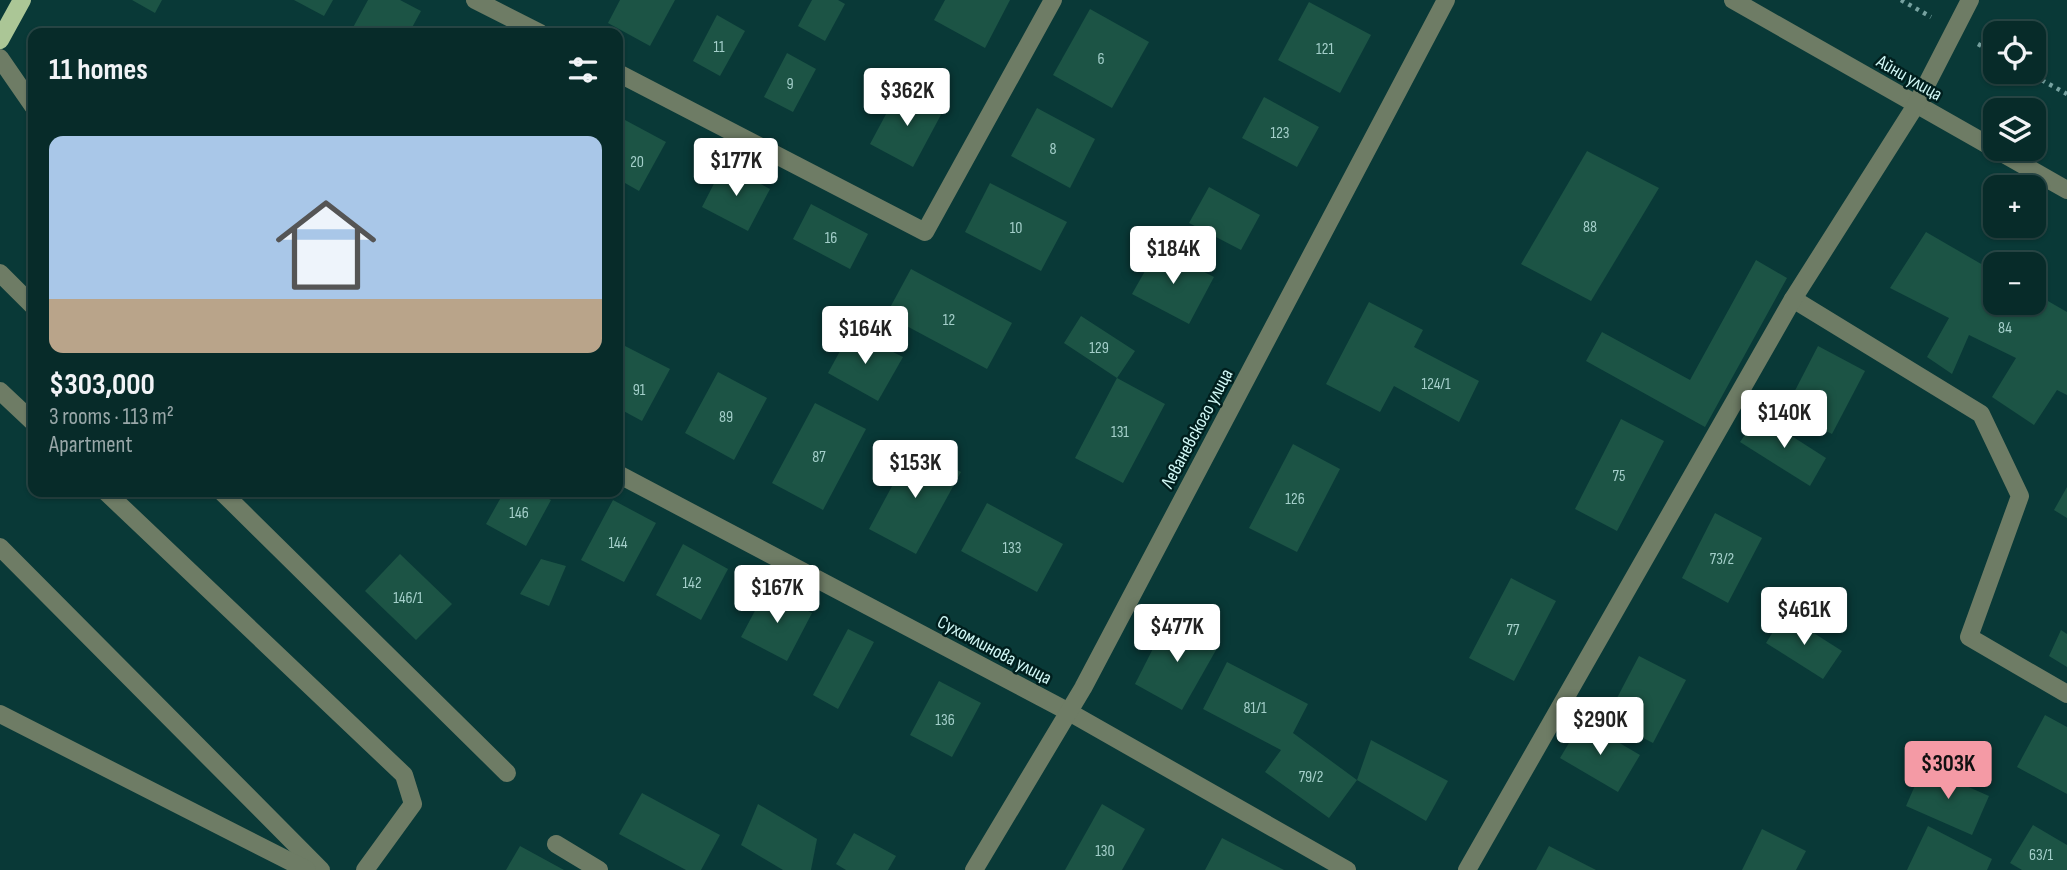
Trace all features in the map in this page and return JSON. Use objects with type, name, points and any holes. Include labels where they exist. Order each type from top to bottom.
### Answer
[{"type":"main road","points":[[0,40],[22,0]]},
{"type":"street","points":[[475,0],[530,28]]},
{"type":"street","points":[[623,76],[925,232],[1053,0]]},
{"type":"street","name":"Леваневского улица","points":[[974,870],[1069,712],[1446,0]]},
{"type":"street","name":"Айни улица","points":[[1733,0],[2067,190]]},
{"type":"street","points":[[1467,870],[1793,299],[1916,105],[1970,0]]},
{"type":"street","points":[[0,58],[28,99]]},
{"type":"street","points":[[0,273],[28,301]]},
{"type":"street","points":[[1793,299],[1981,414],[2020,496],[1969,637],[2067,694]]},
{"type":"street","points":[[0,391],[28,417]]},
{"type":"street","name":"Сухомлинова улица","points":[[623,477],[1069,712],[1347,870]]},
{"type":"street","points":[[111,497],[404,775],[412,804],[365,870]]},
{"type":"street","points":[[227,497],[507,773]]},
{"type":"street","points":[[0,547],[321,870]]},
{"type":"street","points":[[0,715],[307,870]]},
{"type":"street","points":[[556,844],[599,870]]},
{"type":"path","points":[[2046,82],[2067,94]]},
{"type":"building","points":[[132,0],[162,0],[155,13]]},
{"type":"building","points":[[294,0],[333,0],[324,16]]},
{"type":"building","points":[[368,0],[400,0],[421,11],[412,28],[353,28]]},
{"type":"building","points":[[620,0],[675,0],[650,46],[623,31],[623,28],[608,23]]},
{"type":"building","points":[[812,0],[838,0],[845,4],[825,41],[798,26]]},
{"type":"building","points":[[945,0],[1010,0],[985,48],[934,20]]},
{"type":"building","points":[[1309,2],[1371,35],[1340,93],[1278,60]]},
{"type":"building","points":[[1090,9],[1149,42],[1112,108],[1053,75]]},
{"type":"building","points":[[717,15],[745,31],[720,76],[693,61]]},
{"type":"building","points":[[787,53],[816,69],[793,112],[764,97]]},
{"type":"building","points":[[900,88],[943,111],[913,167],[870,144]]},
{"type":"building","points":[[1264,97],[1319,127],[1297,167],[1242,138]]},
{"type":"building","points":[[1037,108],[1095,139],[1070,188],[1011,156]]},
{"type":"building","points":[[625,120],[666,142],[639,191],[623,182]]},
{"type":"building","points":[[1587,151],[1659,188],[1591,301],[1521,264]]},
{"type":"building","points":[[724,164],[770,189],[748,231],[702,207]]},
{"type":"building","points":[[990,183],[1067,222],[1041,271],[965,232]]},
{"type":"building","points":[[1209,187],[1260,215],[1241,250],[1189,223]]},
{"type":"building","points":[[811,204],[868,234],[850,269],[793,239]]},
{"type":"building","points":[[1926,232],[1983,265],[1983,315],[2046,315],[2046,300],[2067,312],[2067,395],[2057,390],[2034,425],[1992,397],[2016,358],[1969,335],[1952,374],[1927,357],[1949,318],[1890,288]]},
{"type":"building","points":[[1158,248],[1214,277],[1189,324],[1132,294]]},
{"type":"building","points":[[1756,260],[1787,278],[1705,427],[1586,361],[1602,332],[1690,380]]},
{"type":"building","points":[[911,269],[1012,323],[987,369],[886,315]]},
{"type":"building","points":[[1369,302],[1423,330],[1414,347],[1479,381],[1459,422],[1394,386],[1380,412],[1326,384]]},
{"type":"building","points":[[1081,316],[1135,351],[1117,378],[1064,343]]},
{"type":"building","points":[[851,331],[903,357],[878,401],[828,373]]},
{"type":"building","points":[[625,346],[670,369],[642,421],[623,411]]},
{"type":"building","points":[[1818,346],[1865,371],[1832,434],[1785,410]]},
{"type":"building","points":[[718,372],[767,398],[734,460],[685,433]]},
{"type":"building","points":[[1117,378],[1165,404],[1123,483],[1075,458]]},
{"type":"building","points":[[815,403],[866,429],[823,510],[772,483]]},
{"type":"building","points":[[1759,415],[1826,458],[1810,486],[1740,442]]},
{"type":"building","points":[[1621,419],[1664,441],[1617,531],[1575,509]]},
{"type":"building","points":[[1293,444],[1340,469],[1297,552],[1249,528]]},
{"type":"building","points":[[913,447],[961,472],[916,554],[869,529]]},
{"type":"building","points":[[2067,487],[2067,518],[2054,510]]},
{"type":"building","points":[[501,497],[545,497],[551,500],[526,546],[486,524]]},
{"type":"building","points":[[613,500],[656,523],[624,582],[581,560]]},
{"type":"building","points":[[987,503],[1063,544],[1037,592],[961,551]]},
{"type":"building","points":[[1715,513],[1762,538],[1728,603],[1682,578]]},
{"type":"building","points":[[683,544],[728,569],[701,620],[656,595]]},
{"type":"building","points":[[400,554],[452,604],[416,640],[365,591]]},
{"type":"building","points":[[541,559],[566,566],[549,606],[520,594]]},
{"type":"building","points":[[1511,578],[1556,601],[1514,681],[1469,658]]},
{"type":"building","points":[[766,590],[812,613],[787,661],[741,637]]},
{"type":"building","points":[[1784,614],[1842,651],[1823,679],[1766,643]]},
{"type":"building","points":[[1168,619],[1220,643],[1182,710],[1135,684]]},
{"type":"building","points":[[848,629],[874,642],[838,709],[813,695]]},
{"type":"building","points":[[2061,630],[2067,634],[2067,667],[2049,656]]},
{"type":"building","points":[[1639,656],[1686,680],[1653,743],[1606,719]]},
{"type":"building","points":[[1227,662],[1308,704],[1293,733],[1357,780],[1329,818],[1265,772],[1281,750],[1203,709]]},
{"type":"building","points":[[939,681],[981,703],[952,757],[910,735]]},
{"type":"building","points":[[2045,715],[2067,727],[2067,794],[2017,767]]},
{"type":"building","points":[[1582,721],[1640,755],[1618,792],[1560,758]]},
{"type":"building","points":[[1371,740],[1448,781],[1426,821],[1357,780]]},
{"type":"building","points":[[1923,767],[1989,796],[1972,835],[1906,806]]},
{"type":"building","points":[[642,793],[720,835],[701,870],[686,870],[619,834]]},
{"type":"building","points":[[758,804],[817,839],[811,870],[783,870],[741,845]]},
{"type":"building","points":[[1102,804],[1145,829],[1122,870],[1065,870]]},
{"type":"building","points":[[2033,825],[2067,845],[2067,870],[2022,870],[2010,863]]},
{"type":"building","points":[[1928,826],[1992,859],[1987,870],[1907,870]]},
{"type":"building","points":[[1762,829],[1806,851],[1796,870],[1742,870]]},
{"type":"building","points":[[854,833],[896,856],[888,870],[846,870],[836,864]]},
{"type":"building","points":[[1222,838],[1284,870],[1205,870]]},
{"type":"building","points":[[520,846],[564,870],[506,870]]},
{"type":"building","points":[[1549,846],[1596,870],[1536,870]]}]
